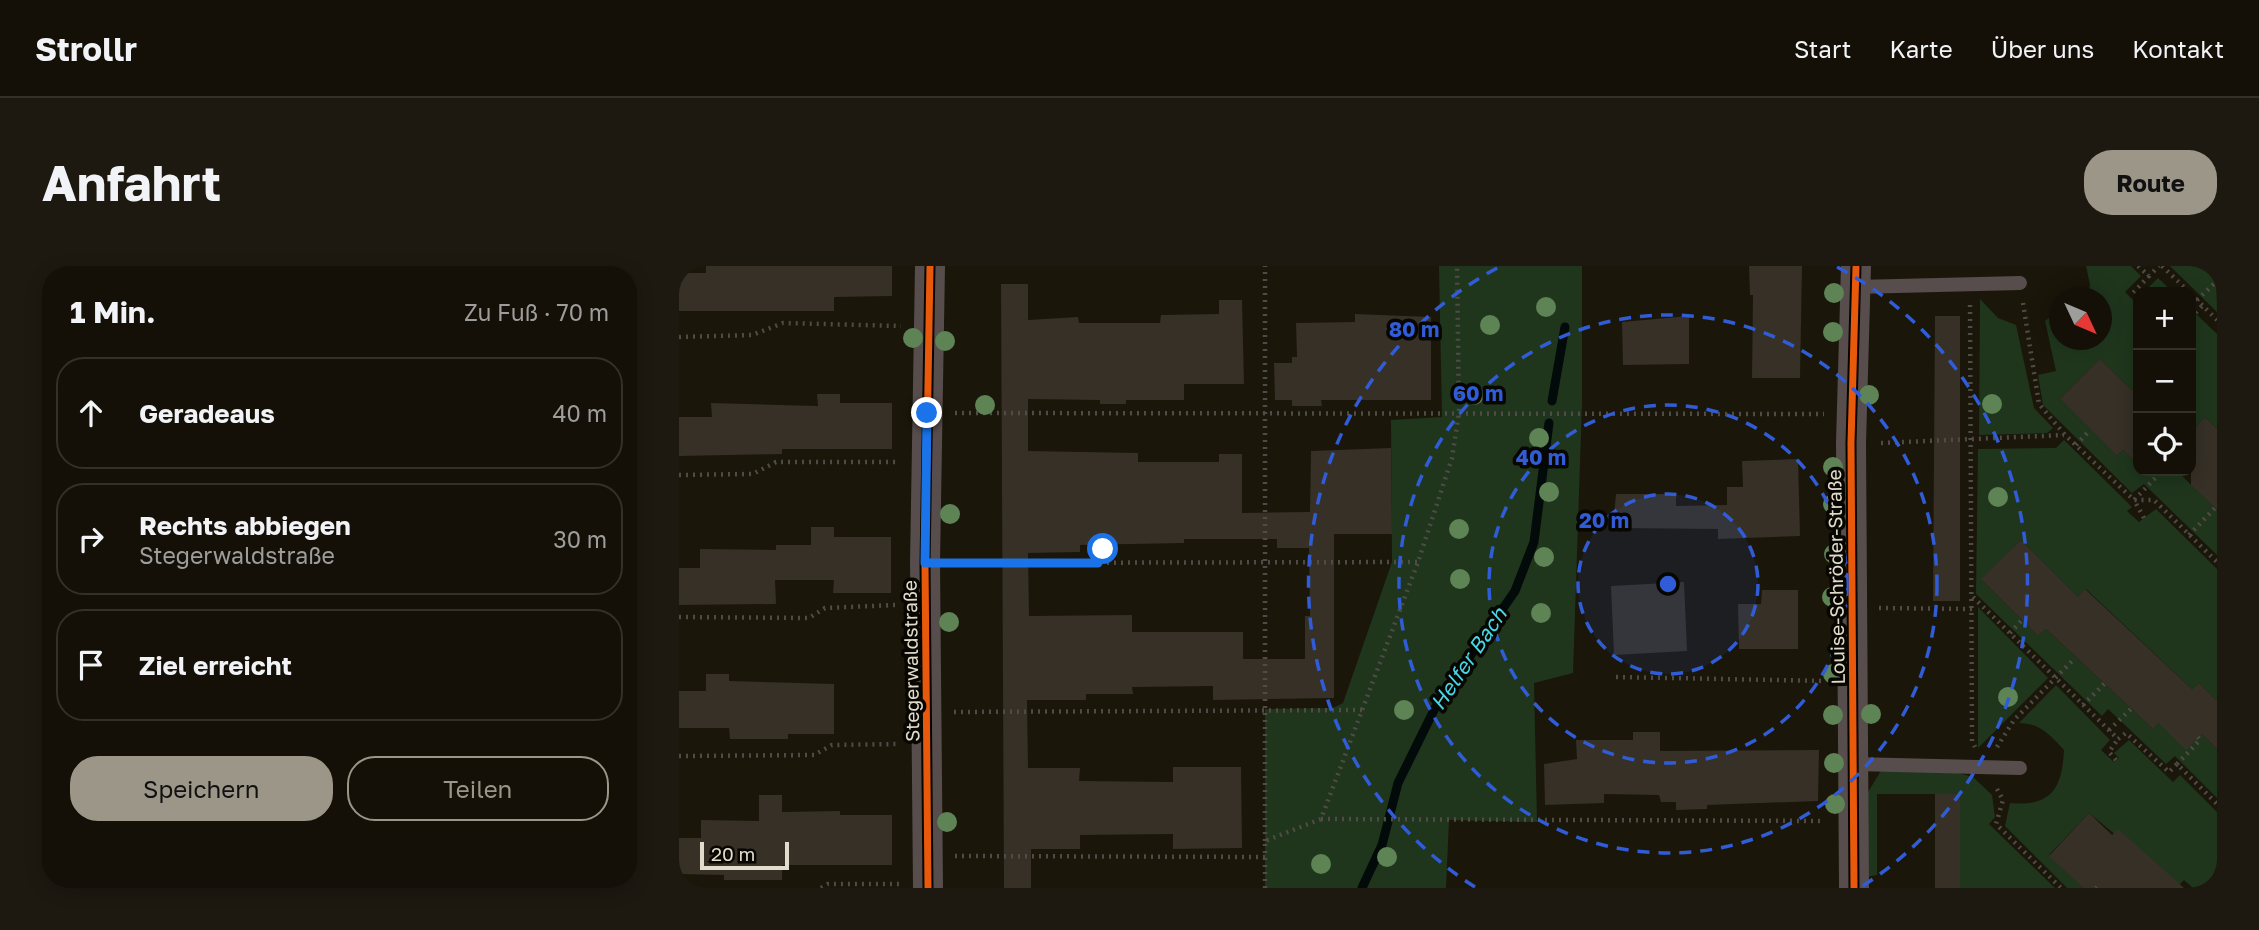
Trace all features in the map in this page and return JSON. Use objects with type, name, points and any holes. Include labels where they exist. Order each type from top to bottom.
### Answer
[{"type":"street","name":"Stegerwaldstraße","points":[[917,886],[928,856],[925,563],[930,266]]},
{"type":"street","name":"Louise-Schröder-Straße","points":[[1854,888],[1851,443],[1856,277]]},
{"type":"lane","points":[[1856,277],[1970,286],[2020,283]]},
{"type":"lane","points":[[1854,764],[2020,768]]},
{"type":"path","points":[[1265,266],[1265,888]]},
{"type":"path","points":[[1321,819],[1443,489],[1459,413],[1457,266]]},
{"type":"path","points":[[2141,267],[2149,276]]},
{"type":"path","points":[[2139,287],[2149,276],[2164,267],[2184,287]]},
{"type":"path","points":[[2217,281],[2197,300],[2217,320]]},
{"type":"path","points":[[2020,283],[2039,404],[2065,435],[2134,500],[2144,518]]},
{"type":"path","points":[[1970,286],[1972,741],[2003,800],[1996,824],[2061,888]]},
{"type":"path","points":[[2196,313],[2202,306]]},
{"type":"path","points":[[679,337],[752,335],[783,323],[905,326]]},
{"type":"path","points":[[927,413],[1824,415],[1824,401]]},
{"type":"path","points":[[2076,445],[2090,429]]},
{"type":"path","points":[[1851,443],[2065,435]]},
{"type":"path","points":[[679,475],[753,474],[776,462],[905,462]]},
{"type":"path","points":[[2134,500],[2157,476]]},
{"type":"path","points":[[2134,500],[2154,500],[2217,562]]},
{"type":"path","points":[[2189,535],[2215,508]]},
{"type":"path","points":[[1098,563],[1099,538]]},
{"type":"path","points":[[925,563],[1417,562]]},
{"type":"path","points":[[1972,596],[2118,739]]},
{"type":"path","points":[[679,617],[809,618],[825,608],[907,604]]},
{"type":"path","points":[[1853,607],[1972,609]]},
{"type":"path","points":[[2010,633],[2022,620]]},
{"type":"path","points":[[2014,720],[2075,658]]},
{"type":"path","points":[[1616,677],[1827,681]]},
{"type":"path","points":[[2083,705],[2106,682]]},
{"type":"path","points":[[2109,730],[2132,708]]},
{"type":"path","points":[[928,712],[1363,710]]},
{"type":"path","points":[[2116,760],[2109,752],[2126,733],[2169,772],[2200,740],[2198,737]]},
{"type":"path","points":[[679,756],[814,755],[832,745],[905,744]]},
{"type":"path","points":[[2177,764],[2217,804]]},
{"type":"path","points":[[1265,841],[1321,819],[1537,822],[1854,819]]},
{"type":"path","points":[[928,856],[1265,857]]},
{"type":"path","points":[[821,888],[828,884],[917,886]]},
{"type":"green space","points":[[1439,266],[1582,266],[1582,403],[1573,673],[1534,683],[1537,822],[1449,820],[1446,888],[1265,888],[1265,709],[1333,708],[1343,703],[1392,562],[1391,420],[1442,417]]},
{"type":"green space","points":[[2086,266],[2131,266],[2141,276],[2125,292],[2133,300],[2133,391],[2100,359],[2060,399],[2117,456],[2123,450],[2133,459],[2133,476],[2182,476],[2217,510],[2217,555],[2144,484],[2132,493],[2043,405],[2038,375],[2056,371],[2051,350],[2112,350],[2112,287],[2090,285]]},
{"type":"green space","points":[[2170,266],[2216,266],[2217,312],[2196,291],[2196,287],[2191,287]]},
{"type":"green space","points":[[2158,278],[2168,287],[2149,287]]},
{"type":"green space","points":[[1980,299],[1998,318],[2016,325],[2034,408],[2053,428],[2047,433],[1979,435]]},
{"type":"green space","points":[[2196,314],[2217,334],[2217,429],[2205,417],[2196,427]]},
{"type":"green space","points":[[2049,318],[2049,339],[2045,321]]},
{"type":"green space","points":[[2064,440],[2132,507],[2127,511],[2139,522],[2156,509],[2217,569],[2217,701],[2199,683],[2192,689],[2086,589],[2078,597],[2021,540],[1982,580],[2038,636],[2046,629],[2153,729],[2159,723],[2202,734],[2217,749],[2217,798],[2175,756],[2166,764],[2108,709],[2102,716],[1976,594],[1978,449],[2056,448]]},
{"type":"green space","points":[[1978,607],[2048,678],[1978,748]]},
{"type":"green space","points":[[2056,685],[2110,740],[2101,750],[2114,762],[2119,758],[2114,753],[2129,740],[2173,782],[2180,775],[2217,812],[2217,888],[2193,888],[2184,880],[2178,886],[2089,813],[2049,855],[2083,888],[2067,888],[2005,826],[2010,803],[2035,802],[2052,793],[2057,785],[2064,750],[2039,728],[2019,723]]},
{"type":"green space","points":[[1882,769],[1958,773],[1973,777],[1992,795],[1995,817],[1989,824],[2055,888],[1960,888],[1959,794],[1877,794],[1877,875],[1866,877],[1868,792]]},
{"type":"building","points":[[706,266],[892,266],[892,296],[834,297],[834,311],[679,311],[679,273],[706,273]]},
{"type":"building","points":[[1749,266],[1802,266],[1800,378],[1752,378],[1753,295],[1750,295]]},
{"type":"building","points":[[1001,284],[1028,284],[1028,320],[1078,317],[1079,323],[1160,323],[1161,315],[1219,314],[1219,300],[1242,300],[1244,384],[1184,384],[1184,400],[1126,400],[1126,404],[1100,404],[1100,400],[1028,399],[1028,451],[1138,453],[1138,462],[1219,462],[1219,454],[1242,454],[1242,513],[1310,512],[1311,451],[1391,448],[1392,534],[1334,534],[1334,698],[1213,700],[1213,686],[1132,687],[1133,694],[1086,694],[1086,700],[1027,700],[1028,768],[1080,768],[1079,781],[1173,782],[1173,767],[1241,767],[1242,848],[1173,849],[1173,834],[1080,835],[1080,849],[1031,849],[1031,888],[1004,888]],"holes":[[[1184,539],[1277,539],[1277,548],[1309,548],[1310,616],[1305,616],[1305,659],[1243,659],[1243,632],[1132,632],[1132,615],[1029,616],[1028,553],[1080,552],[1080,545],[1184,543]]]},
{"type":"building","points":[[1355,314],[1431,317],[1431,400],[1321,400],[1322,406],[1292,406],[1292,400],[1275,400],[1274,363],[1292,363],[1292,357],[1297,357],[1296,323],[1355,322]]},
{"type":"building","points":[[1689,316],[1689,364],[1623,365],[1622,322]]},
{"type":"building","points":[[1935,316],[1960,316],[1960,601],[1933,601]]},
{"type":"building","points":[[2100,359],[2133,391],[2133,459],[2123,450],[2117,456],[2060,399]]},
{"type":"building","points":[[817,394],[840,394],[840,403],[892,403],[892,449],[782,449],[782,454],[679,456],[679,417],[712,417],[711,403],[818,406]]},
{"type":"building","points":[[2205,417],[2217,429],[2217,510],[2191,485],[2191,476],[2196,476],[2196,427]]},
{"type":"building","points":[[1798,459],[1800,536],[1718,539],[1718,529],[1613,528],[1616,494],[1676,494],[1676,506],[1727,505],[1727,487],[1743,487],[1742,461]]},
{"type":"building","points":[[811,527],[834,527],[834,537],[891,537],[891,593],[833,593],[834,580],[775,580],[776,604],[679,605],[679,568],[700,568],[700,549],[776,550],[776,545],[811,545]]},
{"type":"building","points":[[2021,540],[2078,597],[2085,589],[2192,689],[2199,683],[2217,701],[2217,749],[2202,734],[2186,750],[2159,723],[2153,729],[2046,629],[2038,636],[1981,579]]},
{"type":"building","points":[[1684,582],[1687,651],[1614,655],[1611,586]]},
{"type":"building","points":[[1762,590],[1798,590],[1798,649],[1739,649],[1738,604],[1761,604]]},
{"type":"building","points":[[706,674],[729,674],[729,681],[834,684],[834,734],[788,734],[788,739],[730,739],[729,728],[679,728],[679,691],[706,691]]},
{"type":"building","points":[[1633,732],[1660,732],[1660,751],[1819,750],[1818,801],[1707,805],[1707,809],[1676,810],[1676,802],[1661,802],[1659,795],[1604,794],[1604,803],[1545,805],[1544,764],[1577,759],[1576,740],[1633,740]]},
{"type":"building","points":[[1935,794],[1960,794],[1960,888],[1935,888]]},
{"type":"building","points":[[759,795],[782,795],[782,812],[840,811],[840,815],[892,815],[892,865],[782,865],[782,880],[724,880],[724,875],[679,874],[679,838],[701,838],[701,820],[759,821]]},
{"type":"building","points":[[2089,813],[2112,835],[2118,829],[2184,888],[2083,888],[2049,856]]},
{"type":"waterway","name":"Helfer Bach","points":[[1552,401],[1565,327]]},
{"type":"waterway","name":"Helfer Bach","points":[[1362,888],[1382,845],[1398,783],[1437,704],[1515,591],[1534,542],[1549,423]]},
{"type":"cycle path","points":[[928,888],[925,563],[930,266]]},
{"type":"cycle path","points":[[1854,888],[1851,443],[1856,266]]},
{"type":"route","points":[[927,413],[925,563],[1098,563],[1098,549],[1103,549]]}]
